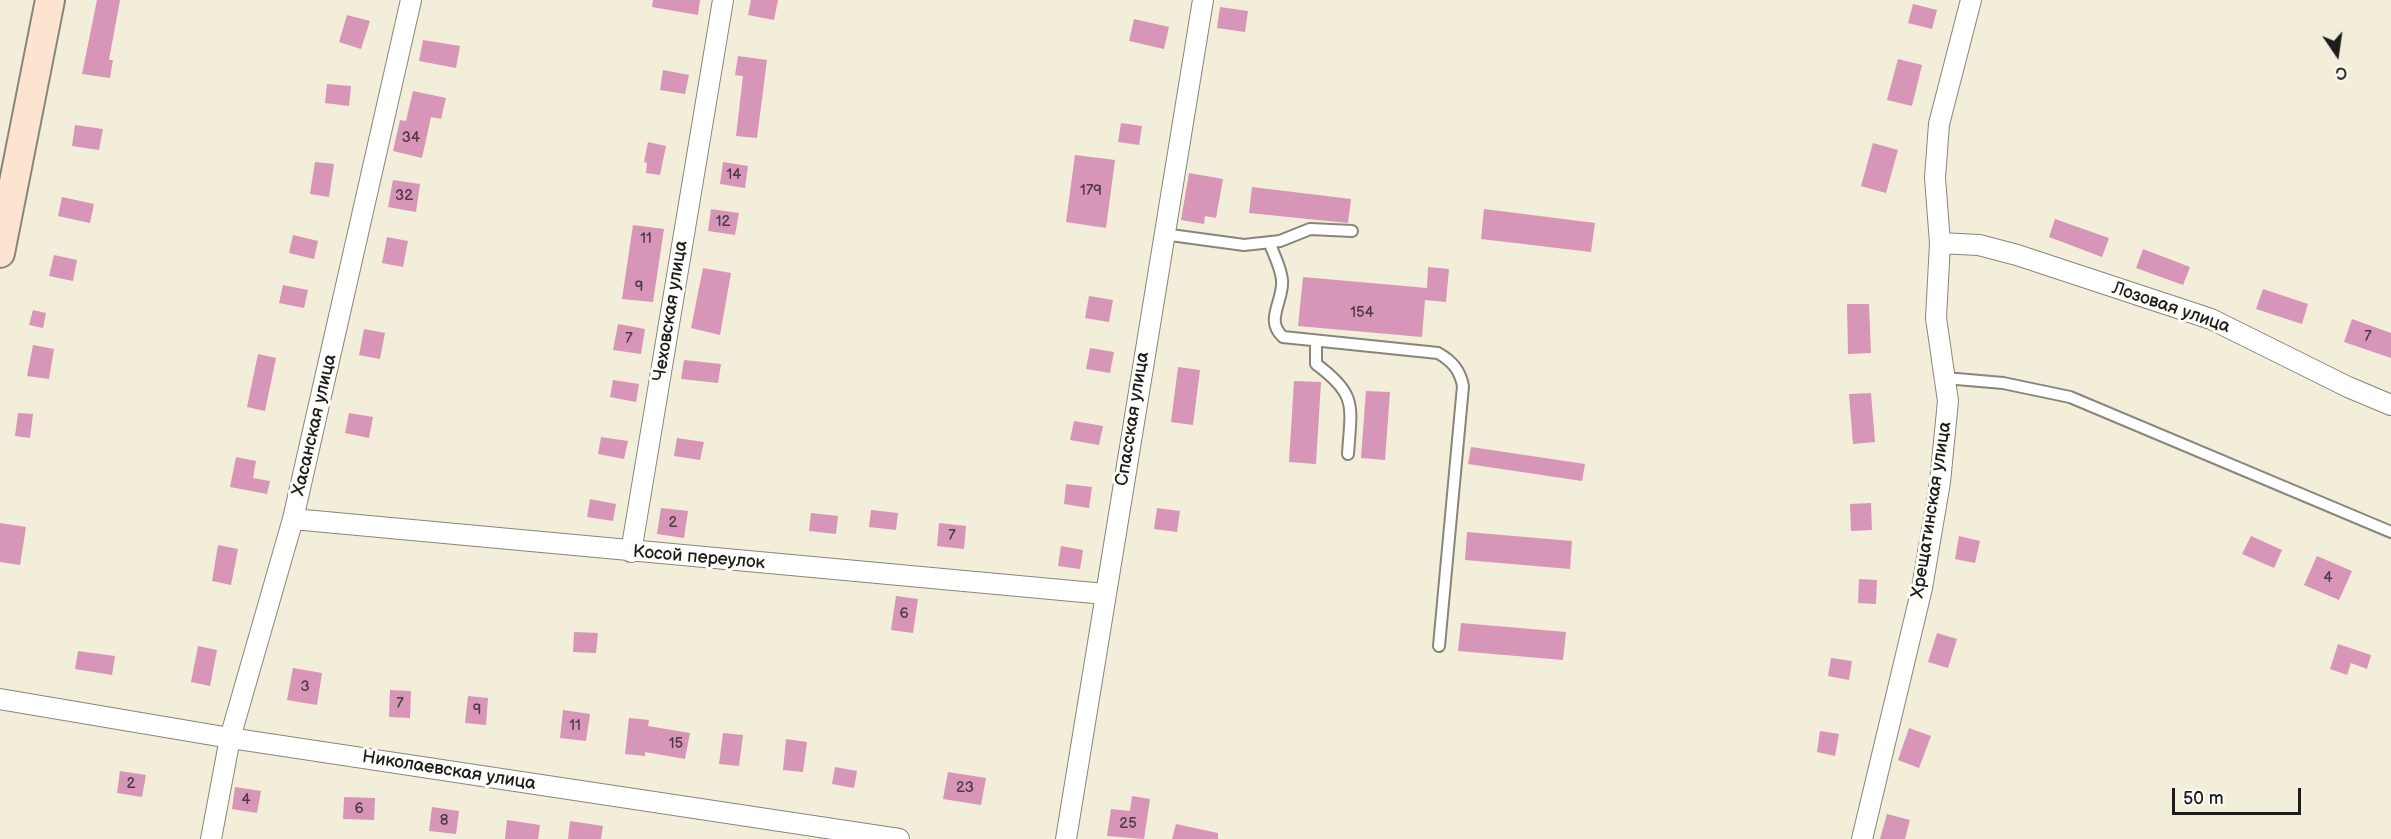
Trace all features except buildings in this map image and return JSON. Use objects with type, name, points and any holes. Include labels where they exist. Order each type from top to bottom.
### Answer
[{"type":"main road","points":[[1,245],[50,0]]},
{"type":"street","name":"Чеховская улица","points":[[631,552],[723,0]]},
{"type":"street","name":"Спасская улица","points":[[1066,839],[1203,0]]},
{"type":"street","name":"Хрещатинская улица","points":[[1862,839],[1922,588],[1940,482],[1948,401],[1936,318],[1940,243],[1935,178],[1940,124],[1971,0]]},
{"type":"street","name":"Хасанская улица","points":[[211,839],[230,738],[293,519],[410,4]]},
{"type":"street","name":"Лозовая улица","points":[[1940,243],[1979,245],[2017,255],[2211,319],[2348,387],[2391,405]]},
{"type":"street","name":"Косой переулок","points":[[293,519],[1105,594]]},
{"type":"street","name":"Николаевская улица","points":[[0,699],[230,738],[899,839]]},
{"type":"lane","points":[[1163,234],[1244,245],[1270,244],[1310,229],[1352,231]]},
{"type":"lane","points":[[1270,244],[1282,280],[1274,318],[1276,331],[1283,337],[1438,353],[1448,359],[1460,372],[1464,386],[1439,646]]},
{"type":"lane","points":[[1316,342],[1316,364],[1336,379],[1348,394],[1351,405],[1348,454]]},
{"type":"lane","points":[[1945,378],[2003,383],[2070,397],[2391,532]]}]
